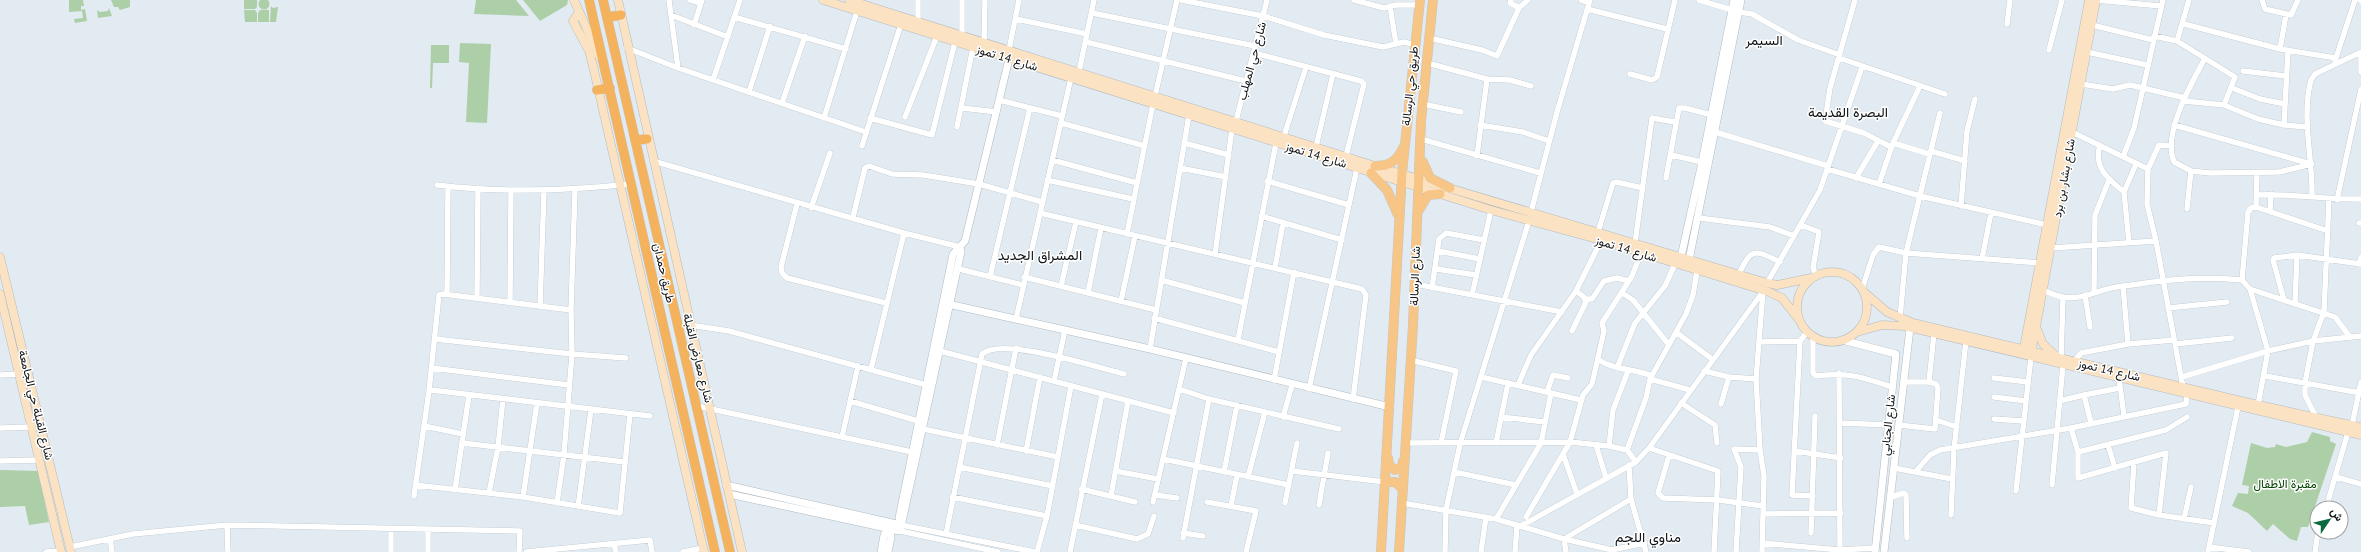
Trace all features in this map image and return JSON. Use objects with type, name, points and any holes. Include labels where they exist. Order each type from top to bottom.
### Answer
[{"type":"highway","name":"طريق حمدان","points":[[589,0],[715,552]]},
{"type":"highway","name":"طريق حمدان","points":[[603,0],[730,552]]},
{"type":"highway","points":[[608,17],[621,15]]},
{"type":"highway","points":[[597,90],[610,88]]},
{"type":"highway","points":[[636,140],[647,139]]},
{"type":"highway","points":[[653,276],[666,273]]},
{"type":"main road","points":[[574,0],[605,68]]},
{"type":"main road","name":"شارع معارض القبلة","points":[[618,0],[647,139],[742,552]]},
{"type":"main road","name":"شارع 14 تموز","points":[[823,0],[1071,78],[1154,100],[1234,125],[1276,143],[1357,168],[1402,173],[1739,274],[1765,287],[1782,298],[1800,321]]},
{"type":"main road","name":"شارع 14 تموز","points":[[849,0],[866,2],[984,43],[1079,72],[1154,100],[1189,115],[1284,136],[1346,156],[1402,183],[1601,241],[1697,271],[1765,287],[1814,276]]},
{"type":"main road","name":"شارع الرسالة","points":[[1399,552],[1415,284],[1418,188],[1423,104],[1433,0]]},
{"type":"main road","name":"شارع بشار بن برد","points":[[2027,352],[2032,327],[2040,263],[2089,0]]},
{"type":"main road","name":"شارع بشار بن برد","points":[[2032,327],[2043,290],[2096,0]]},
{"type":"main road","name":"طريق حي الرسالة","points":[[1402,173],[1419,3]]},
{"type":"main road","points":[[579,12],[573,21],[589,51],[704,550]]},
{"type":"main road","points":[[1421,143],[1426,174],[1430,178],[1450,188]]},
{"type":"main road","points":[[1400,219],[1387,190],[1373,169],[1393,162],[1404,145]]},
{"type":"main road","name":"شارع الرسالة","points":[[1381,552],[1402,173]]},
{"type":"main road","points":[[1417,217],[1425,198],[1428,195],[1440,194]]},
{"type":"main road","name":"شارع القبلة حي الجامعة","points":[[0,258],[70,549]]},
{"type":"main road","points":[[1829,272],[1842,273],[1850,276],[1864,291],[1867,309],[1862,325],[1857,332],[1842,340],[1824,341],[1810,334],[1800,321],[1797,300],[1800,290],[1814,276],[1829,272]]},
{"type":"main road","name":"شارع 14 تموز","points":[[1864,291],[1876,305],[1900,318],[2008,344],[2027,352]]},
{"type":"main road","name":"شارع القبلة حي الجامعة","points":[[0,294],[2,310],[32,426],[61,551]]},
{"type":"main road","name":"شارع 14 تموز","points":[[1857,332],[1882,325],[1910,328],[1966,341],[2027,352],[2119,378],[2361,427]]},
{"type":"main road","points":[[2008,344],[2025,336],[2032,327],[2043,344],[2062,362]]},
{"type":"main road","name":"شارع 14 تموز","points":[[2062,362],[2074,362],[2185,391],[2238,407],[2361,435]]},
{"type":"main road","points":[[1387,454],[1389,465],[1395,470],[1402,467],[1404,456]]},
{"type":"main road","points":[[1385,482],[1395,482],[1403,489]]},
{"type":"main road","points":[[48,495],[57,493]]},
{"type":"street","points":[[670,0],[678,68]]},
{"type":"street","points":[[690,0],[701,2],[694,25]]},
{"type":"street","points":[[713,80],[740,0]]},
{"type":"street","points":[[918,0],[918,21]]},
{"type":"street","points":[[962,0],[962,35]]},
{"type":"street","points":[[984,43],[985,0]]},
{"type":"street","points":[[1009,50],[1020,0]]},
{"type":"street","points":[[1079,72],[1094,0]]},
{"type":"street","points":[[1127,234],[1154,100],[1177,0]]},
{"type":"street","points":[[1181,0],[1263,16],[1324,35],[1384,47],[1404,42],[1415,45]]},
{"type":"street","name":"شارع حي المهلب","points":[[1215,254],[1234,125],[1268,0]]},
{"type":"street","points":[[1354,0],[1378,3],[1384,8],[1419,3]]},
{"type":"street","points":[[1511,0],[1510,3],[1519,8]]},
{"type":"street","points":[[1429,38],[1482,50],[1496,56],[1519,8],[1528,0]]},
{"type":"street","points":[[1581,0],[1667,30]]},
{"type":"street","points":[[1630,74],[1652,80],[1657,77],[1675,0]]},
{"type":"street","points":[[1699,0],[1752,14],[1798,40],[1862,67],[1945,94]]},
{"type":"street","points":[[1685,259],[1698,218],[1715,132],[1736,11],[1734,0]]},
{"type":"street","points":[[1685,259],[1712,115],[1736,11],[1741,0]]},
{"type":"street","points":[[1854,0],[1830,88],[1825,121],[1840,125],[1878,141],[1892,145],[1965,160]]},
{"type":"street","points":[[2007,24],[2010,0]]},
{"type":"street","points":[[2049,50],[2062,0]]},
{"type":"street","points":[[2096,0],[2162,3],[2147,64],[2134,128],[2123,157]]},
{"type":"street","points":[[2177,41],[2184,24],[2189,0]]},
{"type":"street","points":[[2262,0],[2265,9],[2286,15],[2292,15],[2298,0]]},
{"type":"street","points":[[2334,65],[2355,0]]},
{"type":"street","points":[[1531,212],[1549,141],[1589,4]]},
{"type":"street","points":[[1390,6],[1396,44]]},
{"type":"street","points":[[824,118],[857,11]]},
{"type":"street","points":[[1092,13],[1255,46]]},
{"type":"street","points":[[671,15],[694,25],[728,36]]},
{"type":"street","points":[[2280,49],[2286,15]]},
{"type":"street","points":[[734,17],[770,26],[846,49]]},
{"type":"street","points":[[1016,19],[1087,34]]},
{"type":"street","points":[[862,146],[901,24]]},
{"type":"street","points":[[2184,24],[2280,49],[2336,58]]},
{"type":"street","points":[[749,92],[770,26]]},
{"type":"street","points":[[2092,26],[2177,41],[2235,77],[2232,88],[2224,105]]},
{"type":"street","points":[[782,103],[805,36]]},
{"type":"street","points":[[905,117],[937,36]]},
{"type":"street","points":[[870,118],[932,135],[955,42]]},
{"type":"street","points":[[1086,42],[1246,81]]},
{"type":"street","points":[[957,127],[973,47]]},
{"type":"street","points":[[627,48],[678,68],[866,132]]},
{"type":"street","points":[[2284,125],[2288,50]]},
{"type":"street","points":[[2087,52],[2147,64]]},
{"type":"street","points":[[2312,196],[2312,164],[2308,127],[2310,80],[2315,74],[2361,52],[2361,72]]},
{"type":"street","points":[[1254,53],[1361,81],[1364,84],[1346,156]]},
{"type":"street","points":[[2204,58],[2174,125],[2172,146],[2174,162],[2191,171],[2257,174],[2293,170],[2312,164]]},
{"type":"street","points":[[900,528],[923,429],[943,303],[953,254],[965,241],[1009,59]]},
{"type":"street","points":[[1427,63],[1487,79],[1510,80],[1531,86]]},
{"type":"street","points":[[1284,136],[1306,67]]},
{"type":"street","points":[[1519,525],[1636,462],[1649,448],[1765,287],[1814,202],[1828,167],[1840,125],[1862,67]]},
{"type":"street","points":[[2243,71],[2286,76]]},
{"type":"street","points":[[1316,147],[1334,74]]},
{"type":"street","points":[[1016,319],[1024,277],[1071,78]]},
{"type":"street","points":[[1477,156],[1487,79]]},
{"type":"street","points":[[2081,84],[2113,89],[2130,85],[2185,99],[2224,105],[2258,119],[2284,125],[2308,127]]},
{"type":"street","points":[[1879,184],[1892,145],[1920,86]]},
{"type":"street","points":[[2232,88],[2260,99],[2285,104]]},
{"type":"street","points":[[2337,200],[2361,89]]},
{"type":"street","points":[[1961,206],[1968,131],[1975,99]]},
{"type":"street","points":[[999,100],[1062,116]]},
{"type":"street","points":[[1423,104],[1461,112]]},
{"type":"street","points":[[962,108],[997,112]]},
{"type":"street","points":[[990,277],[1030,108]]},
{"type":"street","points":[[1666,178],[1678,108],[1685,108],[1712,115]]},
{"type":"street","points":[[1900,318],[1906,253],[1940,113]]},
{"type":"street","points":[[1150,349],[1189,115]]},
{"type":"street","points":[[1635,243],[1652,118],[1675,122]]},
{"type":"street","points":[[1061,123],[1145,146]]},
{"type":"street","points":[[1480,125],[1523,132],[1549,141]]},
{"type":"street","points":[[2174,125],[2312,164]]},
{"type":"street","points":[[1715,132],[1828,167],[1856,178],[1920,196],[2047,225]]},
{"type":"street","points":[[2072,132],[2148,169]]},
{"type":"street","points":[[1856,178],[1878,141]]},
{"type":"street","points":[[1184,143],[1229,155]]},
{"type":"street","points":[[1238,340],[1267,181],[1276,143]]},
{"type":"street","points":[[1421,143],[1477,156],[1540,174]]},
{"type":"street","points":[[2100,145],[2097,157],[2099,166],[2109,180],[2124,192]]},
{"type":"street","points":[[1916,472],[1936,452],[1946,449],[1954,449],[2071,428],[2186,404],[2185,391],[2174,342],[2156,241],[2147,204],[2148,169],[2159,145],[2172,146]]},
{"type":"street","points":[[811,208],[830,153]]},
{"type":"street","points":[[1671,155],[1702,162]]},
{"type":"street","points":[[1052,160],[1137,183]]},
{"type":"street","points":[[653,161],[811,208],[853,217],[904,234],[960,247]]},
{"type":"street","points":[[2129,243],[2124,192],[2136,164]]},
{"type":"street","points":[[853,217],[865,168],[869,166],[892,174],[923,175],[979,184],[1042,202]]},
{"type":"street","points":[[1180,168],[1226,177]]},
{"type":"street","points":[[1309,388],[1331,281],[1342,240],[1357,168]]},
{"type":"street","points":[[2187,209],[2191,171]]},
{"type":"street","points":[[2256,207],[2257,174]]},
{"type":"street","points":[[1047,180],[1133,199]]},
{"type":"street","points":[[2094,292],[2095,215],[2109,180]]},
{"type":"street","points":[[1267,181],[1349,205]]},
{"type":"street","points":[[1598,232],[1613,183],[1616,182],[1643,188]]},
{"type":"street","points":[[437,185],[448,187],[544,191],[575,190],[630,184]]},
{"type":"street","points":[[447,294],[448,187]]},
{"type":"street","points":[[477,298],[478,188]]},
{"type":"street","points":[[510,303],[511,190]]},
{"type":"street","points":[[557,503],[564,454],[572,354],[571,310],[575,190]]},
{"type":"street","points":[[540,307],[544,191]]},
{"type":"street","points":[[2257,195],[2271,194],[2312,196],[2337,200],[2361,198]]},
{"type":"street","points":[[2270,211],[2271,194]]},
{"type":"street","points":[[2316,417],[2305,395],[2304,383],[2313,341],[2324,312],[2329,199]]},
{"type":"street","points":[[797,204],[781,267],[782,274],[787,278],[886,303]]},
{"type":"street","points":[[2242,280],[2248,212],[2251,208],[2256,207],[2270,211],[2328,231]]},
{"type":"street","points":[[1472,295],[1491,210]]},
{"type":"street","points":[[1982,259],[1991,212]]},
{"type":"street","points":[[1040,213],[1362,289],[1366,295],[1353,399]]},
{"type":"street","points":[[1261,216],[1342,240]]},
{"type":"street","points":[[1698,218],[1770,227],[1794,236]]},
{"type":"street","points":[[1445,552],[1446,510],[1460,444],[1529,221]]},
{"type":"street","points":[[1061,286],[1076,222]]},
{"type":"street","points":[[1275,268],[1283,223]]},
{"type":"street","points":[[1801,225],[1819,232],[1813,268],[1814,276]]},
{"type":"street","points":[[1088,293],[1101,228]]},
{"type":"street","points":[[1432,288],[1436,269],[1439,239],[1446,233],[1484,240]]},
{"type":"street","points":[[871,369],[904,234]]},
{"type":"street","points":[[1121,301],[1135,236]]},
{"type":"street","points":[[1518,385],[1531,355],[1550,325],[1562,312],[1576,291],[1601,241]]},
{"type":"street","points":[[2051,248],[2156,241]]},
{"type":"street","points":[[900,528],[899,518],[918,421],[940,351],[958,269],[960,247]]},
{"type":"street","points":[[1864,291],[1873,255],[1879,247],[1906,253],[2040,263]]},
{"type":"street","points":[[1438,251],[1480,259]]},
{"type":"street","points":[[1739,274],[1747,257],[1752,253],[1760,252],[1780,262]]},
{"type":"street","points":[[1526,517],[1570,442],[1581,400],[1585,391],[1592,384],[1599,360],[1604,331],[1602,323],[1629,281],[1641,253]]},
{"type":"street","points":[[2295,304],[2297,255]]},
{"type":"street","points":[[2284,300],[2273,258],[2297,255],[2360,264],[2361,257]]},
{"type":"street","points":[[1617,368],[1629,334],[1642,312],[1665,286],[1675,264]]},
{"type":"street","points":[[958,269],[1023,285]]},
{"type":"street","points":[[1436,269],[1476,276]]},
{"type":"street","points":[[1627,450],[1646,398],[1651,377],[1677,333],[1693,295],[1697,271]]},
{"type":"street","points":[[1274,380],[1294,272]]},
{"type":"street","points":[[2043,290],[2063,297],[2085,295],[2123,286],[2163,280],[2207,276],[2242,280],[2250,289],[2268,351],[2265,376],[2258,405]]},
{"type":"street","points":[[1024,277],[1156,310]]},
{"type":"street","points":[[1576,291],[1586,299],[1592,299],[1604,281],[1618,278],[1629,281]]},
{"type":"street","points":[[1161,280],[1245,303]]},
{"type":"street","points":[[1415,284],[1562,312]]},
{"type":"street","points":[[2123,286],[2128,344]]},
{"type":"street","points":[[1762,552],[1764,476],[1760,450],[1756,379],[1765,287]]},
{"type":"street","points":[[2250,289],[2324,312],[2338,320],[2350,337]]},
{"type":"street","points":[[1622,293],[1633,300],[1669,345]]},
{"type":"street","points":[[414,496],[430,391],[439,295],[447,294],[571,310]]},
{"type":"street","points":[[2085,295],[2090,327]]},
{"type":"street","points":[[2052,485],[2062,362],[2063,297]]},
{"type":"street","points":[[1572,331],[1586,299]]},
{"type":"street","points":[[2168,308],[2227,302]]},
{"type":"street","points":[[943,303],[1150,349],[1292,385],[1390,407]]},
{"type":"street","points":[[1154,318],[1279,352]]},
{"type":"street","points":[[690,325],[729,331],[929,385]]},
{"type":"street","name":"شارع الجنابي","points":[[1884,552],[1910,328]]},
{"type":"street","points":[[1054,381],[1065,330]]},
{"type":"street","points":[[1677,333],[1712,359]]},
{"type":"street","points":[[1929,382],[1934,333]]},
{"type":"street","points":[[1759,342],[1800,341],[1810,334],[1814,375],[1839,373],[1860,376],[1892,387]]},
{"type":"street","points":[[2182,377],[2268,351],[2313,341],[2361,336]]},
{"type":"street","points":[[2074,362],[2081,353],[2128,344],[2232,338]]},
{"type":"street","points":[[435,339],[572,354],[626,358]]},
{"type":"street","name":"شارع الجنابي","points":[[1842,340],[1896,354],[1875,550]]},
{"type":"street","points":[[1800,341],[1792,496],[1813,496]]},
{"type":"street","points":[[1951,515],[1954,449],[1966,341]]},
{"type":"street","points":[[946,534],[952,497],[982,354],[991,348],[1016,348],[1124,374]]},
{"type":"street","points":[[997,445],[1016,348]]},
{"type":"street","points":[[940,351],[1174,413]]},
{"type":"street","points":[[2016,491],[2028,382],[2027,352]]},
{"type":"street","points":[[1153,502],[1186,358]]},
{"type":"street","points":[[1410,360],[1456,371],[1440,443]]},
{"type":"street","points":[[1599,360],[1617,368],[1628,371],[1639,371],[1651,377],[1690,390]]},
{"type":"street","points":[[842,437],[858,366]]},
{"type":"street","points":[[432,368],[569,386]]},
{"type":"street","points":[[1608,446],[1613,410],[1628,371]]},
{"type":"street","points":[[1704,371],[1729,377],[1756,379]]},
{"type":"street","points":[[1839,373],[1841,423],[1840,551]]},
{"type":"street","points":[[0,375],[19,374]]},
{"type":"street","points":[[1496,519],[1541,443],[1553,375],[1568,378]]},
{"type":"street","points":[[2265,376],[2360,393]]},
{"type":"street","points":[[1026,451],[1040,377]]},
{"type":"street","points":[[1481,377],[1581,400]]},
{"type":"street","points":[[1721,404],[1729,377]]},
{"type":"street","points":[[1994,378],[2028,382]]},
{"type":"street","points":[[2119,378],[2124,416]]},
{"type":"street","points":[[1899,425],[1933,430],[1936,420],[1938,388],[1936,384],[1929,382],[1904,382]]},
{"type":"street","points":[[2352,425],[2360,393],[2361,382]]},
{"type":"street","points":[[1496,443],[1508,383]]},
{"type":"street","points":[[1283,417],[1292,385]]},
{"type":"street","points":[[728,494],[889,526],[946,534],[1036,552],[1047,516],[1072,386]]},
{"type":"street","points":[[2059,401],[2120,388]]},
{"type":"street","points":[[1179,389],[1209,399],[1339,429]]},
{"type":"street","points":[[430,391],[650,416]]},
{"type":"street","points":[[1070,552],[1081,489],[1102,394]]},
{"type":"street","points":[[455,490],[469,395]]},
{"type":"street","points":[[2084,395],[2091,423]]},
{"type":"street","points":[[1994,397],[2026,401]]},
{"type":"street","points":[[489,493],[498,447],[503,399]]},
{"type":"street","points":[[1202,536],[1183,536],[1209,399]]},
{"type":"street","points":[[850,401],[918,421]]},
{"type":"street","points":[[1111,496],[1128,401]]},
{"type":"street","points":[[523,497],[536,403]]},
{"type":"street","points":[[1681,403],[1715,425],[1717,443]]},
{"type":"street","points":[[1224,472],[1237,405]]},
{"type":"street","points":[[697,406],[912,452]]},
{"type":"street","points":[[2238,407],[2208,549],[2249,552]]},
{"type":"street","points":[[578,507],[591,410]]},
{"type":"street","points":[[1248,477],[1265,412]]},
{"type":"street","points":[[415,485],[523,497],[620,513],[630,414]]},
{"type":"street","points":[[1811,533],[1815,454],[1815,416]]},
{"type":"street","points":[[2078,452],[2166,430],[2187,416]]},
{"type":"street","points":[[1501,417],[1545,422]]},
{"type":"street","points":[[1994,419],[2023,421]]},
{"type":"street","points":[[1936,420],[1957,427]]},
{"type":"street","points":[[1841,423],[1888,425]]},
{"type":"street","points":[[0,428],[32,426]]},
{"type":"street","points":[[424,426],[463,434]]},
{"type":"street","points":[[2071,428],[2078,452],[2078,478],[2166,453],[2159,515]]},
{"type":"street","points":[[923,429],[965,439],[1058,457]]},
{"type":"street","points":[[2329,500],[2348,432]]},
{"type":"street","points":[[1405,443],[1460,444],[1570,442],[1608,446],[1627,450],[1636,462]]},
{"type":"street","points":[[462,443],[585,456],[625,462]]},
{"type":"street","points":[[1285,503],[1297,443]]},
{"type":"street","points":[[1596,445],[1606,478]]},
{"type":"street","points":[[2108,445],[2115,468]]},
{"type":"street","points":[[1649,448],[1668,456],[1718,471],[1718,500],[1714,552]]},
{"type":"street","points":[[1736,552],[1741,467],[1734,449],[1760,450]]},
{"type":"street","points":[[1795,451],[1841,458]]},
{"type":"street","points":[[1319,505],[1328,453]]},
{"type":"street","points":[[1563,454],[1577,494]]},
{"type":"street","points":[[1668,456],[1658,493],[1663,498],[1718,500],[1763,506]]},
{"type":"street","points":[[0,461],[39,460]]},
{"type":"street","points":[[1163,460],[1289,485]]},
{"type":"street","points":[[2134,463],[2131,508],[2184,520],[2214,523]]},
{"type":"street","points":[[1629,465],[1631,499],[1646,552]]},
{"type":"street","points":[[958,468],[1053,486]]},
{"type":"street","points":[[1894,468],[1952,479]]},
{"type":"street","points":[[1115,471],[1158,479]]},
{"type":"street","points":[[1292,471],[1324,476],[1385,482]]},
{"type":"street","points":[[1454,472],[1516,485]]},
{"type":"street","points":[[1230,506],[1237,475]]},
{"type":"street","points":[[2336,477],[2361,484]]},
{"type":"street","points":[[726,485],[889,526]]},
{"type":"street","points":[[2184,520],[2190,487]]},
{"type":"street","points":[[1081,489],[1135,502]]},
{"type":"street","points":[[1891,497],[1902,493],[1906,495],[1907,538]]},
{"type":"street","points":[[1155,495],[1177,498]]},
{"type":"street","points":[[952,497],[1047,516]]},
{"type":"street","points":[[1564,540],[1631,499]]},
{"type":"street","points":[[1207,502],[1256,511],[1246,552]]},
{"type":"street","points":[[1402,503],[1496,519],[1564,540],[1612,550],[1644,544]]},
{"type":"street","points":[[1763,514],[1811,512],[1841,513]]},
{"type":"street","points":[[1075,525],[1138,539],[1148,534],[1154,516]]},
{"type":"street","points":[[1481,552],[1486,517]]},
{"type":"street","points":[[70,549],[133,534],[227,525],[520,532],[519,552]]},
{"type":"street","points":[[227,525],[228,552]]},
{"type":"street","points":[[1515,552],[1519,525]]},
{"type":"street","points":[[881,552],[884,535],[889,526]]},
{"type":"street","points":[[888,552],[891,537],[889,526]]},
{"type":"street","points":[[900,528],[998,552]]},
{"type":"street","points":[[391,530],[391,552]]},
{"type":"street","points":[[428,530],[428,552]]},
{"type":"street","points":[[110,539],[112,552]]},
{"type":"street","points":[[526,552],[577,550],[650,540],[652,552]]},
{"type":"street","points":[[1564,540],[1566,552]]},
{"type":"street","points":[[2315,552],[2317,540]]},
{"type":"street","points":[[1762,543],[1840,551],[1875,550]]},
{"type":"street","points":[[614,544],[616,552]]},
{"type":"street","points":[[683,552],[704,550]]},
{"type":"street","points":[[46,552],[61,551]]},
{"type":"green space","points":[[264,-2],[268,0],[270,4],[268,8],[264,10],[260,8],[258,4],[260,0]]},
{"type":"green space","points":[[69,0],[83,0],[84,6],[81,6],[81,10],[85,9],[87,21],[75,23],[74,19],[83,18],[82,11],[69,12]]},
{"type":"green space","points":[[111,0],[130,0],[130,7],[120,10],[118,7],[114,7]]},
{"type":"green space","points":[[244,0],[257,0],[257,7],[255,9],[244,9]]},
{"type":"green space","points":[[476,0],[516,0],[529,16],[474,14]]},
{"type":"green space","points":[[523,0],[568,0],[567,5],[540,21]]},
{"type":"green space","points":[[271,6],[273,8],[278,7],[276,22],[270,22]]},
{"type":"green space","points":[[109,8],[112,16],[98,18],[97,10],[100,12],[108,11]]},
{"type":"green space","points":[[244,10],[255,10],[257,13],[257,22],[245,22]]},
{"type":"green space","points":[[260,10],[269,10],[269,22],[258,22],[258,13]]},
{"type":"green space","points":[[460,43],[491,44],[487,123],[466,122],[469,63],[459,62]]},
{"type":"green space","points":[[431,45],[449,45],[449,63],[433,63],[432,88],[430,88]]},
{"type":"green space","name":"مقبرة الاطفال","points":[[2312,432],[2330,437],[2330,441],[2336,444],[2317,500],[2309,500],[2308,527],[2301,527],[2297,541],[2290,539],[2273,524],[2267,531],[2248,513],[2232,506],[2238,493],[2248,494],[2249,486],[2242,485],[2251,443],[2267,448],[2275,447],[2276,444],[2286,447],[2307,442]]},
{"type":"green space","points":[[0,470],[38,471],[49,522],[29,525],[25,506],[0,507]]},
{"type":"district","name":"السيمر","points":[[1764,40]]},
{"type":"district","name":"البصرة القديمة","points":[[1848,112]]},
{"type":"district","name":"المشراق الجديد","points":[[1040,255]]},
{"type":"district","name":"مناوي اللجم","points":[[1648,537]]}]
